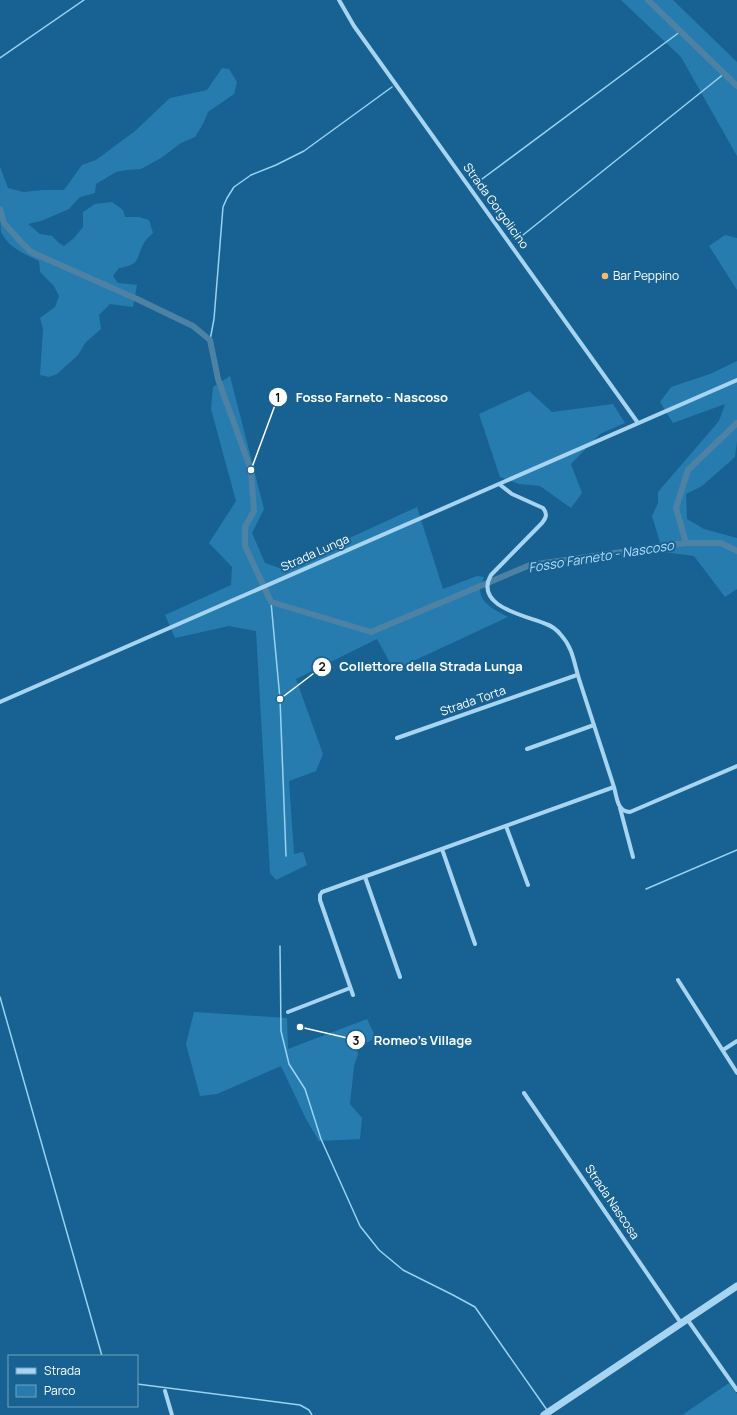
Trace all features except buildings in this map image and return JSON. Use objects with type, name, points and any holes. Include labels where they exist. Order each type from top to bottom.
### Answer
[{"type":"street","name":"Strada Gorgolicino","points":[[339,0],[354,26],[638,423]]},
{"type":"street","name":"Strada Lunga","points":[[0,702],[737,380]]},
{"type":"street","points":[[499,484],[512,494],[542,508],[546,512],[546,517],[542,523],[497,567],[489,578],[488,588],[493,598],[503,608],[515,614],[547,624],[558,632],[570,649],[574,659],[577,675],[614,787],[633,857]]},
{"type":"street","name":"Strada Torta","points":[[398,738],[577,675]]},
{"type":"street","points":[[527,749],[594,725]]},
{"type":"street","points":[[620,808],[626,812],[634,811],[737,766]]},
{"type":"street","points":[[353,995],[319,897],[324,892],[614,787]]},
{"type":"street","points":[[506,826],[528,885]]},
{"type":"street","points":[[442,849],[475,944]]},
{"type":"street","points":[[365,877],[400,977]]},
{"type":"street","points":[[678,980],[737,1073]]},
{"type":"street","points":[[288,1012],[350,988]]},
{"type":"street","points":[[723,1050],[737,1041]]},
{"type":"street","name":"Strada Nascosa","points":[[524,1093],[684,1321],[737,1390]]},
{"type":"street","points":[[544,1415],[737,1286]]},
{"type":"street","points":[[166,1391],[172,1415]]},
{"type":"green space","points":[[621,0],[673,0],[737,62],[737,156],[681,57]]},
{"type":"green space","points":[[222,68],[229,69],[237,82],[234,94],[208,112],[195,137],[181,143],[161,158],[141,169],[116,172],[96,184],[95,193],[80,197],[69,209],[41,221],[28,224],[40,234],[52,236],[64,246],[74,238],[83,227],[83,212],[95,204],[112,202],[123,210],[125,217],[139,217],[149,220],[153,233],[145,242],[135,263],[119,268],[113,276],[118,283],[137,285],[133,307],[110,304],[99,315],[101,329],[86,342],[78,355],[57,374],[49,377],[40,375],[43,329],[40,318],[55,307],[59,296],[54,286],[40,272],[39,261],[22,253],[12,246],[1,232],[0,167],[8,188],[23,192],[64,190],[82,165],[96,160],[135,131],[170,98],[207,90]]},
{"type":"green space","points":[[725,235],[737,238],[737,290],[709,246]]},
{"type":"green space","points":[[737,361],[737,441],[735,457],[702,486],[686,494],[687,519],[704,529],[737,538],[737,589],[725,597],[694,556],[663,552],[652,516],[658,503],[658,492],[719,421],[725,404],[673,423],[660,402],[671,387],[710,374]]},
{"type":"green space","points":[[230,376],[264,509],[252,533],[265,563],[282,569],[417,507],[443,589],[477,576],[484,577],[480,589],[483,599],[490,606],[508,617],[394,670],[377,639],[296,679],[323,754],[316,771],[289,781],[294,854],[303,852],[307,865],[276,880],[270,873],[256,631],[229,626],[175,638],[165,615],[231,585],[232,567],[209,543],[236,501],[211,409],[213,387]]},
{"type":"green space","points":[[529,391],[552,412],[613,404],[625,423],[600,434],[571,464],[582,493],[571,508],[540,486],[519,484],[500,477],[479,414]]},
{"type":"green space","points":[[194,1012],[287,1018],[288,1049],[367,1019],[376,1038],[356,1048],[358,1054],[354,1066],[350,1104],[362,1118],[360,1139],[319,1141],[306,1119],[281,1066],[217,1094],[200,1096],[186,1044]]},
{"type":"green space","points":[[729,1383],[737,1394],[737,1415],[682,1415]]},
{"type":"waterway","points":[[0,58],[84,0]]},
{"type":"waterway","points":[[648,0],[737,86]]},
{"type":"waterway","points":[[474,185],[681,31]]},
{"type":"waterway","points":[[518,239],[725,73]]},
{"type":"waterway","points":[[210,340],[214,319],[223,207],[234,187],[251,175],[276,165],[304,151],[392,87]]},
{"type":"waterway","name":"Fosso Farneto - Nascoso","points":[[0,209],[4,223],[31,252],[137,299],[193,326],[210,340],[218,379],[251,470],[254,511],[245,527],[245,546],[271,602],[371,632],[530,565],[686,543]]},
{"type":"waterway","points":[[737,423],[688,470],[676,508],[686,543],[721,543],[737,551]]},
{"type":"waterway","points":[[271,602],[280,699],[286,856]]},
{"type":"waterway","points":[[646,889],[737,850]]},
{"type":"waterway","points":[[280,946],[281,1031],[289,1064],[305,1089],[321,1139],[360,1226],[379,1250],[403,1270],[475,1307],[547,1410]]},
{"type":"waterway","points":[[0,997],[102,1355]]},
{"type":"waterway","points":[[138,1384],[300,1405],[309,1410],[312,1415]]},
{"type":"place","name":"Bar Peppino","points":[[605,276]]},
{"type":"place","name":"Fosso Farneto - Nascoso","points":[[251,470]]},
{"type":"place","name":"Collettore della Strada Lunga","points":[[280,699]]},
{"type":"place","name":"Romeo's Village","points":[[300,1027]]}]
